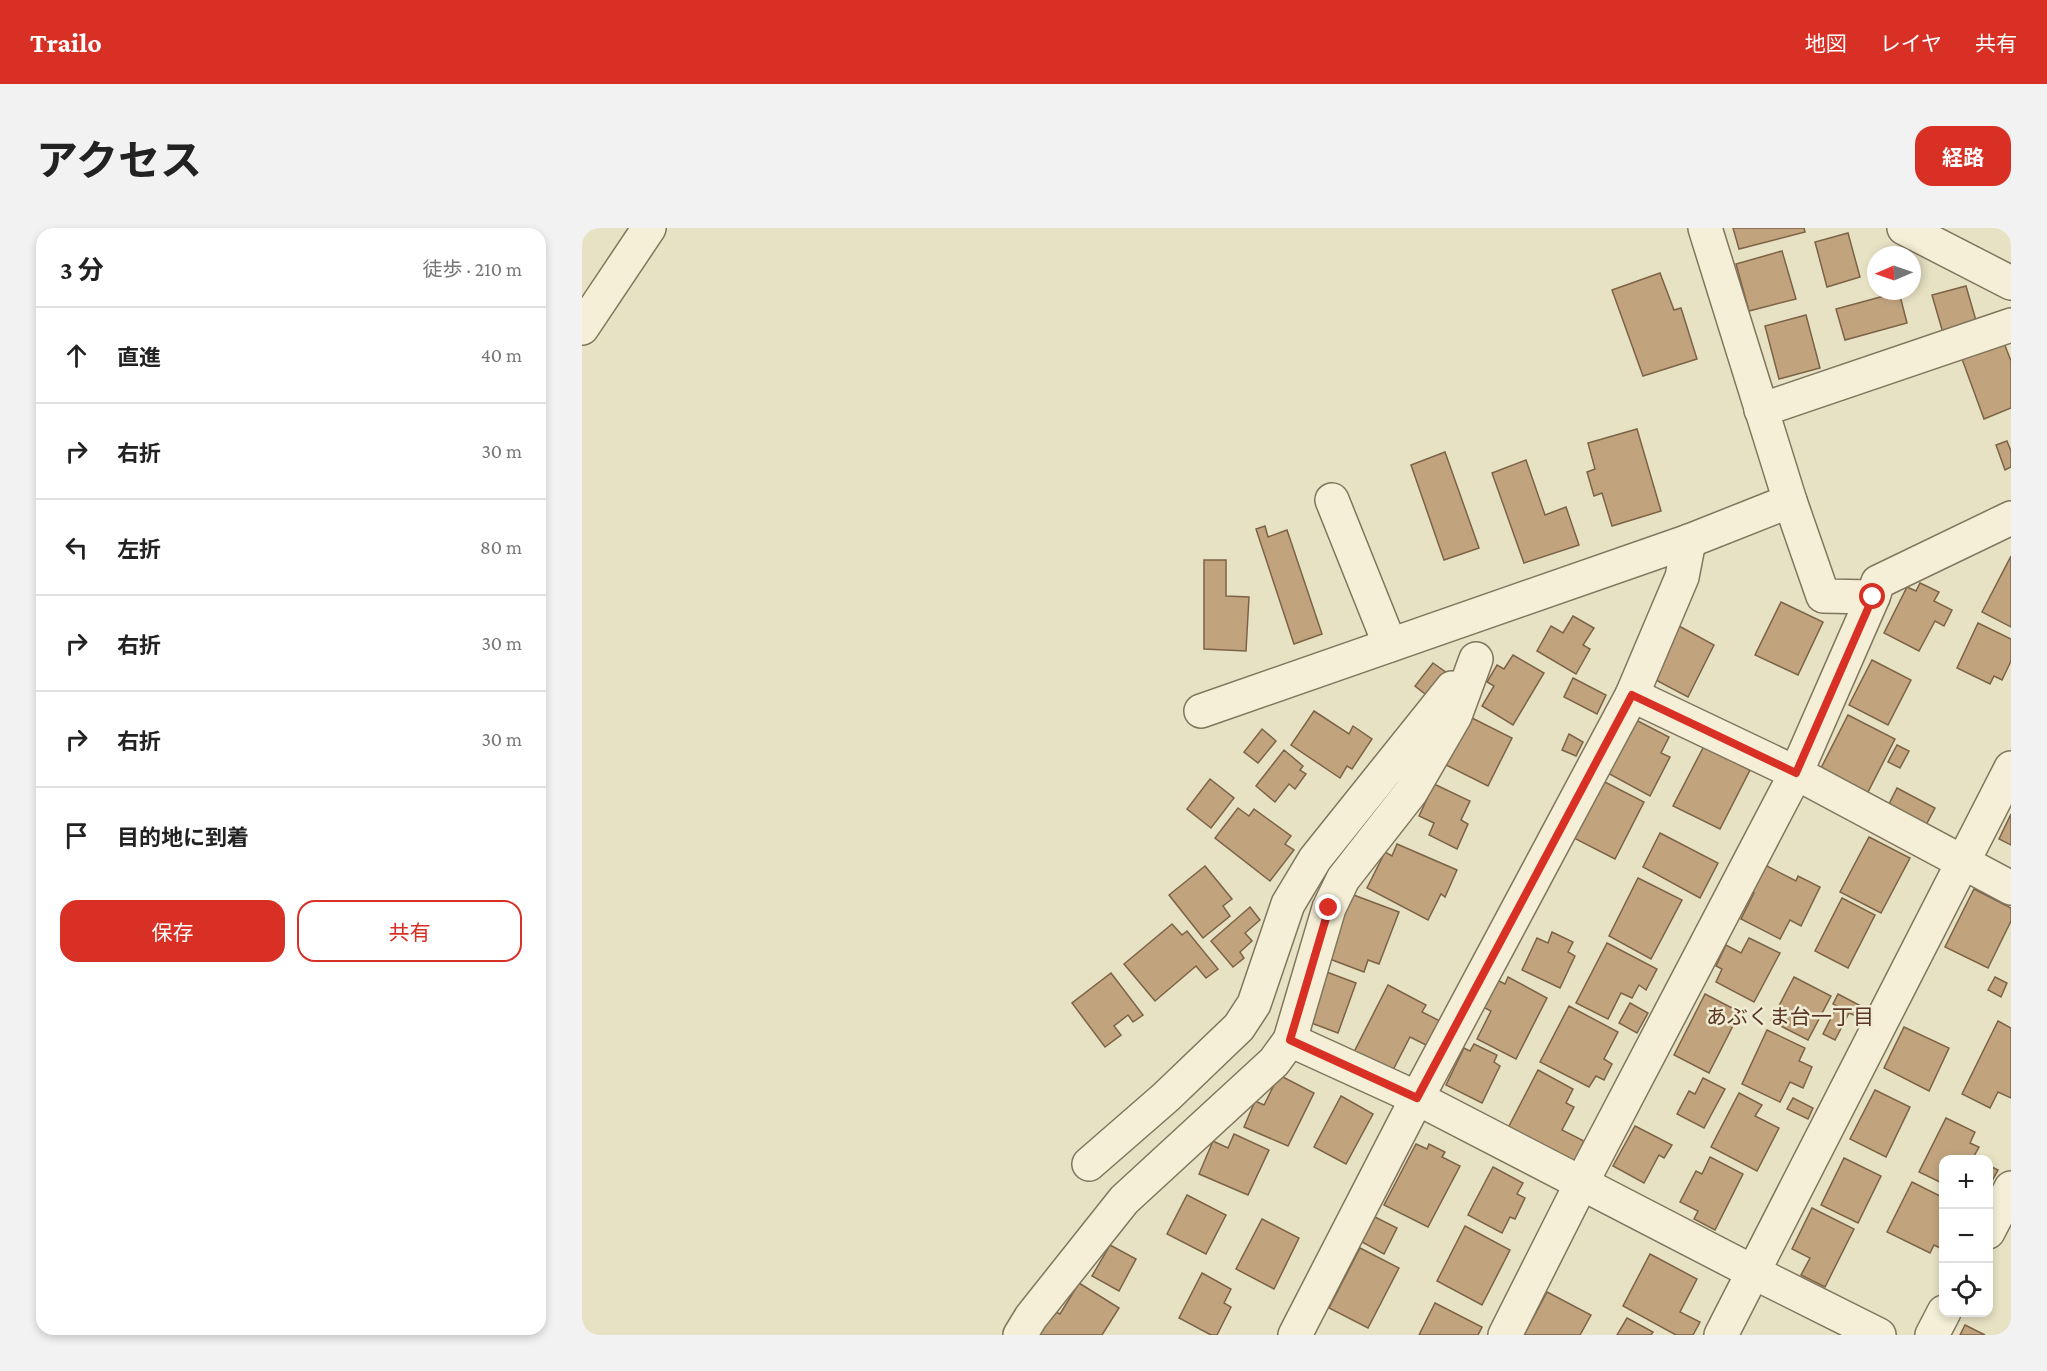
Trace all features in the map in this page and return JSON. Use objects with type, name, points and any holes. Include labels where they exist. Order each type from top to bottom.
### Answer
[{"type":"street","points":[[582,328],[649,228]]},
{"type":"street","points":[[1705,228],[1790,501],[1823,596],[1873,597]]},
{"type":"street","points":[[1904,228],[2011,283]]},
{"type":"street","points":[[1761,410],[2011,325]]},
{"type":"street","points":[[1332,500],[1390,645]]},
{"type":"street","points":[[1201,711],[1689,541],[1790,501]]},
{"type":"street","points":[[1505,1335],[1581,1184],[1796,773],[1878,582],[2011,518]]},
{"type":"street","points":[[1295,1335],[1417,1098],[1632,695],[1682,578],[1689,541]]},
{"type":"street","points":[[1020,1335],[1031,1317],[1124,1200],[1274,1062],[1290,1040],[1329,908],[1342,879],[1411,792],[1455,716],[1476,659],[1316,859],[1288,904],[1254,1004],[1239,1027],[1166,1097],[1089,1164]]},
{"type":"street","points":[[1632,695],[1796,773],[1962,864],[2011,888]]},
{"type":"street","points":[[1721,1335],[2011,768]]},
{"type":"street","points":[[1290,1040],[1417,1098],[1879,1335]]},
{"type":"street","points":[[1993,1224],[2011,1188]]},
{"type":"street","points":[[1993,1234],[2011,1242]]},
{"type":"street","points":[[1932,1335],[1941,1317]]},
{"type":"building","points":[[1733,228],[1804,228],[1805,232],[1739,249]]},
{"type":"building","points":[[1848,233],[1860,277],[1827,287],[1815,242]]},
{"type":"building","points":[[1782,251],[1796,299],[1749,311],[1736,264]]},
{"type":"building","points":[[1660,273],[1674,310],[1681,308],[1697,359],[1643,376],[1612,290]]},
{"type":"building","points":[[1966,286],[1977,324],[1943,333],[1932,295]]},
{"type":"building","points":[[1869,300],[1901,300],[1907,323],[1845,340],[1836,309]]},
{"type":"building","points":[[1806,315],[1820,368],[1779,379],[1765,326]]},
{"type":"building","points":[[2004,343],[2011,361],[2011,408],[1984,419],[1962,359]]},
{"type":"building","points":[[1637,429],[1661,511],[1612,526],[1602,493],[1594,496],[1587,472],[1595,469],[1588,443]]},
{"type":"building","points":[[2007,441],[2011,451],[2011,467],[2005,470],[1996,445]]},
{"type":"building","points":[[1445,452],[1479,548],[1444,560],[1411,465]]},
{"type":"building","points":[[1526,460],[1545,515],[1566,507],[1579,545],[1524,563],[1492,473]]},
{"type":"building","points":[[1265,526],[1268,537],[1287,530],[1322,634],[1294,644],[1256,529]]},
{"type":"building","points":[[2011,556],[2011,627],[1982,612]]},
{"type":"building","points":[[1204,560],[1226,560],[1226,596],[1249,597],[1246,651],[1204,649]]},
{"type":"building","points":[[1920,583],[1939,592],[1934,601],[1952,610],[1944,626],[1935,621],[1919,651],[1884,633],[1907,587],[1916,591]]},
{"type":"building","points":[[1781,602],[1823,622],[1798,675],[1755,655]]},
{"type":"building","points":[[1573,616],[1594,628],[1583,645],[1590,649],[1576,674],[1537,651],[1551,626],[1563,633]]},
{"type":"building","points":[[1978,623],[2011,639],[2011,661],[2002,680],[1994,676],[1990,684],[1957,668]]},
{"type":"building","points":[[1679,626],[1714,645],[1688,697],[1652,678]]},
{"type":"building","points":[[1513,655],[1544,673],[1513,725],[1482,706],[1494,686],[1487,682],[1497,665],[1504,669]]},
{"type":"building","points":[[1872,660],[1911,680],[1888,725],[1849,705]]},
{"type":"building","points":[[1433,663],[1447,673],[1429,697],[1415,686]]},
{"type":"building","points":[[1573,678],[1606,695],[1597,714],[1564,697]]},
{"type":"building","points":[[1314,711],[1349,734],[1353,726],[1372,739],[1352,769],[1347,766],[1340,778],[1291,745]]},
{"type":"building","points":[[1848,715],[1895,739],[1867,794],[1820,770]]},
{"type":"building","points":[[1470,717],[1512,738],[1488,786],[1446,765]]},
{"type":"building","points":[[1632,718],[1669,737],[1661,753],[1670,757],[1650,796],[1604,771]]},
{"type":"building","points":[[1262,729],[1276,741],[1258,763],[1244,752]]},
{"type":"building","points":[[1569,734],[1583,742],[1576,756],[1562,750]]},
{"type":"building","points":[[1897,745],[1909,751],[1900,768],[1888,762]]},
{"type":"building","points":[[1704,746],[1750,770],[1720,829],[1673,806]]},
{"type":"building","points":[[1284,750],[1303,766],[1300,770],[1306,774],[1295,789],[1289,784],[1275,802],[1256,786]]},
{"type":"building","points":[[1210,779],[1234,798],[1211,828],[1187,809]]},
{"type":"building","points":[[1599,779],[1644,802],[1615,859],[1570,836]]},
{"type":"building","points":[[1434,784],[1470,801],[1461,820],[1468,824],[1457,849],[1429,835],[1434,823],[1419,816]]},
{"type":"building","points":[[1897,788],[1935,808],[1925,827],[1887,808]]},
{"type":"building","points":[[1238,808],[1249,816],[1254,809],[1291,836],[1285,844],[1294,850],[1270,881],[1215,838]]},
{"type":"building","points":[[2011,814],[2011,845],[1999,839]]},
{"type":"building","points":[[1660,833],[1718,863],[1700,898],[1643,867]]},
{"type":"building","points":[[1869,837],[1910,858],[1881,913],[1840,892]]},
{"type":"building","points":[[1397,844],[1457,870],[1445,897],[1441,894],[1428,920],[1367,888],[1385,852],[1392,856]]},
{"type":"building","points":[[1763,864],[1796,881],[1798,876],[1820,887],[1801,926],[1790,920],[1780,939],[1741,919],[1754,893],[1749,891]]},
{"type":"building","points":[[1205,866],[1232,899],[1223,906],[1230,916],[1203,938],[1169,895]]},
{"type":"building","points":[[1638,878],[1682,900],[1651,959],[1609,936]]},
{"type":"building","points":[[1974,889],[2011,908],[2011,921],[1988,968],[1945,947]]},
{"type":"building","points":[[1351,894],[1399,912],[1379,964],[1368,960],[1364,972],[1327,958]]},
{"type":"building","points":[[1842,898],[1875,915],[1848,968],[1815,951]]},
{"type":"building","points":[[1250,907],[1260,920],[1245,933],[1252,941],[1240,952],[1244,958],[1233,967],[1211,941]]},
{"type":"building","points":[[1172,924],[1182,935],[1187,931],[1218,969],[1206,978],[1196,966],[1155,1001],[1124,964]]},
{"type":"building","points":[[1552,932],[1573,942],[1568,952],[1575,956],[1560,988],[1522,970],[1537,938],[1548,943]]},
{"type":"building","points":[[1749,938],[1780,953],[1754,1002],[1716,982],[1722,969],[1716,966],[1726,945],[1741,953]]},
{"type":"building","points":[[1607,943],[1657,969],[1646,990],[1639,985],[1632,998],[1621,993],[1608,1019],[1576,1003]]},
{"type":"building","points":[[1324,971],[1356,983],[1338,1033],[1306,1021]]},
{"type":"building","points":[[1111,973],[1143,1015],[1133,1022],[1128,1015],[1114,1026],[1121,1035],[1105,1047],[1072,1003]]},
{"type":"building","points":[[1508,977],[1547,998],[1516,1059],[1477,1039],[1491,1011],[1483,1007],[1497,980],[1505,984]]},
{"type":"building","points":[[1794,977],[1831,996],[1808,1040],[1771,1021]]},
{"type":"building","points":[[1995,977],[2007,983],[2001,997],[1988,990]]},
{"type":"building","points":[[1388,985],[1426,1005],[1422,1012],[1442,1022],[1430,1047],[1410,1037],[1392,1072],[1354,1052]]},
{"type":"building","points":[[1705,994],[1740,1012],[1709,1073],[1674,1055]]},
{"type":"building","points":[[1838,994],[1861,1006],[1856,1016],[1849,1013],[1835,1040],[1823,1034],[1837,1006],[1833,1004]]},
{"type":"building","points":[[1630,1003],[1648,1013],[1637,1033],[1619,1023]]},
{"type":"building","points":[[1569,1006],[1618,1032],[1604,1059],[1612,1064],[1604,1080],[1596,1076],[1589,1087],[1540,1062]]},
{"type":"building","points":[[1998,1021],[2011,1028],[2011,1098],[1998,1092],[1990,1108],[1962,1094]]},
{"type":"building","points":[[1904,1027],[1949,1048],[1929,1091],[1884,1068]]},
{"type":"building","points":[[1767,1030],[1805,1048],[1799,1061],[1812,1067],[1803,1088],[1790,1082],[1780,1102],[1742,1084]]},
{"type":"building","points":[[1474,1044],[1497,1055],[1494,1062],[1500,1066],[1482,1103],[1446,1085],[1464,1048],[1470,1051]]},
{"type":"building","points":[[1538,1070],[1573,1089],[1566,1103],[1574,1107],[1562,1130],[1584,1141],[1574,1162],[1508,1128]]},
{"type":"building","points":[[1279,1075],[1314,1093],[1288,1146],[1244,1127],[1255,1101],[1264,1105]]},
{"type":"building","points":[[1703,1078],[1725,1089],[1704,1128],[1677,1114],[1689,1091],[1695,1094]]},
{"type":"building","points":[[1875,1090],[1910,1107],[1886,1157],[1850,1139]]},
{"type":"building","points":[[1739,1093],[1762,1105],[1755,1116],[1779,1128],[1757,1171],[1711,1147]]},
{"type":"building","points":[[1341,1096],[1373,1114],[1346,1164],[1314,1147]]},
{"type":"building","points":[[1793,1098],[1813,1108],[1808,1119],[1787,1109]]},
{"type":"building","points":[[1946,1118],[1975,1132],[1970,1143],[1979,1147],[1975,1155],[1939,1155],[1939,1182],[1919,1172]]},
{"type":"building","points":[[1635,1126],[1672,1145],[1664,1158],[1659,1155],[1644,1183],[1613,1166]]},
{"type":"building","points":[[1234,1134],[1269,1150],[1248,1195],[1199,1174],[1213,1141],[1228,1148]]},
{"type":"building","points":[[1416,1144],[1427,1149],[1429,1144],[1445,1152],[1442,1157],[1460,1166],[1428,1227],[1384,1205]]},
{"type":"building","points":[[1710,1157],[1743,1174],[1715,1230],[1694,1219],[1698,1211],[1680,1202],[1696,1171],[1702,1174]]},
{"type":"building","points":[[1844,1158],[1881,1176],[1858,1223],[1821,1205]]},
{"type":"building","points":[[1493,1167],[1523,1183],[1517,1194],[1525,1198],[1515,1219],[1510,1217],[1502,1233],[1468,1215]]},
{"type":"building","points":[[1993,1168],[1998,1170],[1993,1179]]},
{"type":"building","points":[[1912,1182],[1939,1196],[1939,1248],[1934,1245],[1930,1253],[1887,1232]]},
{"type":"building","points":[[1187,1195],[1226,1215],[1206,1254],[1167,1234]]},
{"type":"building","points":[[1812,1208],[1854,1229],[1825,1287],[1801,1275],[1810,1258],[1792,1249]]},
{"type":"building","points":[[1375,1217],[1397,1228],[1384,1254],[1362,1242]]},
{"type":"building","points":[[1262,1219],[1299,1238],[1274,1289],[1236,1269]]},
{"type":"building","points":[[1465,1226],[1510,1250],[1482,1305],[1437,1281]]},
{"type":"building","points":[[1110,1245],[1136,1259],[1119,1291],[1092,1276]]},
{"type":"building","points":[[1360,1248],[1399,1268],[1368,1328],[1329,1308]]},
{"type":"building","points":[[1650,1254],[1697,1279],[1680,1312],[1700,1322],[1693,1335],[1676,1335],[1623,1306]]},
{"type":"building","points":[[1202,1273],[1231,1289],[1224,1303],[1231,1307],[1217,1335],[1211,1335],[1179,1318]]},
{"type":"building","points":[[1079,1283],[1119,1308],[1102,1335],[1036,1335],[1050,1309],[1060,1314]]},
{"type":"building","points":[[1547,1292],[1591,1315],[1580,1335],[1524,1335]]},
{"type":"building","points":[[1435,1303],[1482,1327],[1478,1335],[1419,1335]]},
{"type":"building","points":[[1627,1318],[1653,1332],[1651,1335],[1617,1335]]},
{"type":"building","points":[[1965,1325],[1985,1335],[1960,1335]]},
{"type":"district","name":"あぶくま台一丁目","points":[[1790,1017]]},
{"type":"route","points":[[1329,908],[1290,1040],[1417,1098],[1632,695],[1796,773],[1873,597]]}]
